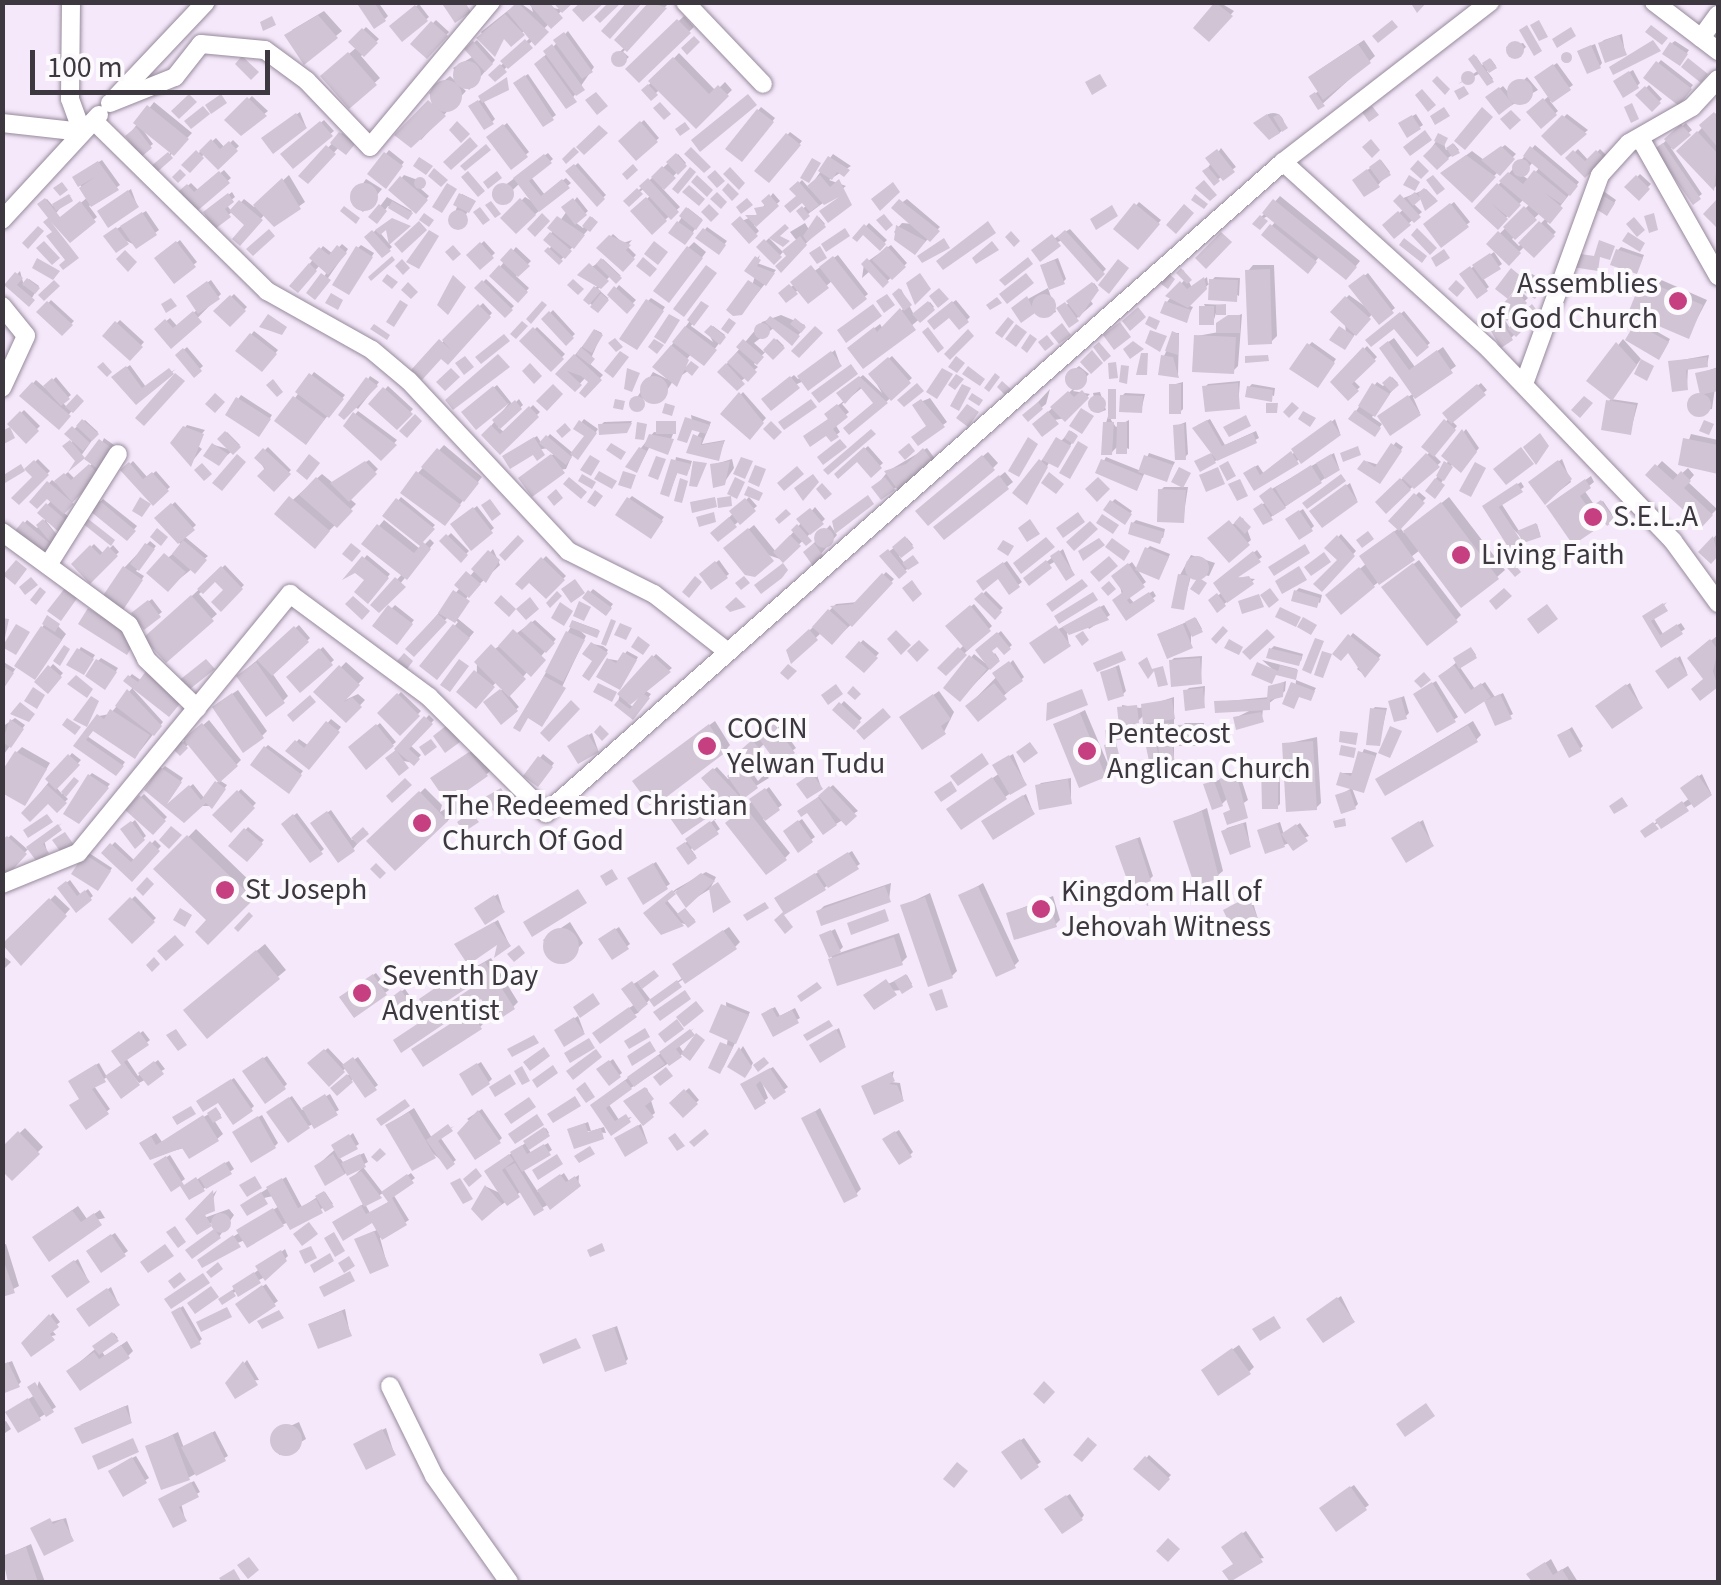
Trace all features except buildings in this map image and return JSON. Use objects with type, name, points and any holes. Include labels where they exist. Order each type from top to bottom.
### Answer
[{"type":"street","points":[[70,2],[70,99],[88,127],[267,291],[372,350],[409,381],[568,551],[654,594],[728,652]]},
{"type":"street","points":[[2,220],[206,2]]},
{"type":"street","points":[[110,103],[175,78],[201,44],[265,50],[307,81],[370,147],[491,2]]},
{"type":"street","points":[[685,2],[763,84]]},
{"type":"street","points":[[2,884],[78,853],[290,594],[429,698],[546,814],[1283,162],[1490,2]]},
{"type":"street","points":[[1654,2],[1718,51]]},
{"type":"street","points":[[1701,38],[1718,15]]},
{"type":"street","points":[[1524,384],[1600,176],[1640,138],[1692,107],[1718,79]]},
{"type":"street","points":[[2,123],[88,127]]},
{"type":"street","points":[[1640,138],[1718,276]]},
{"type":"street","points":[[1283,162],[1524,384],[1673,541],[1718,603]]},
{"type":"street","points":[[2,306],[26,336],[2,388]]},
{"type":"street","points":[[48,566],[118,454]]},
{"type":"street","points":[[2,532],[129,625],[146,659],[197,708]]},
{"type":"street","points":[[390,1386],[434,1476],[509,1582]]},
{"type":"place","name":"Assemblies of God Church","points":[[1678,301]]},
{"type":"place","name":"S.E.L.A","points":[[1593,517]]},
{"type":"place","name":"Living Faith","points":[[1461,555]]},
{"type":"place","name":"COCIN Yelwan Tudu","points":[[707,746]]},
{"type":"place","name":"Pentecost Anglican Church","points":[[1087,751]]},
{"type":"place","name":"The Redeemed Christian Church Of God","points":[[422,823]]},
{"type":"place","name":"St Joseph","points":[[225,890]]},
{"type":"place","name":"Kingdom Hall of Jehovah Witness","points":[[1041,909]]},
{"type":"place","name":"Seventh Day Adventist","points":[[362,993]]}]
